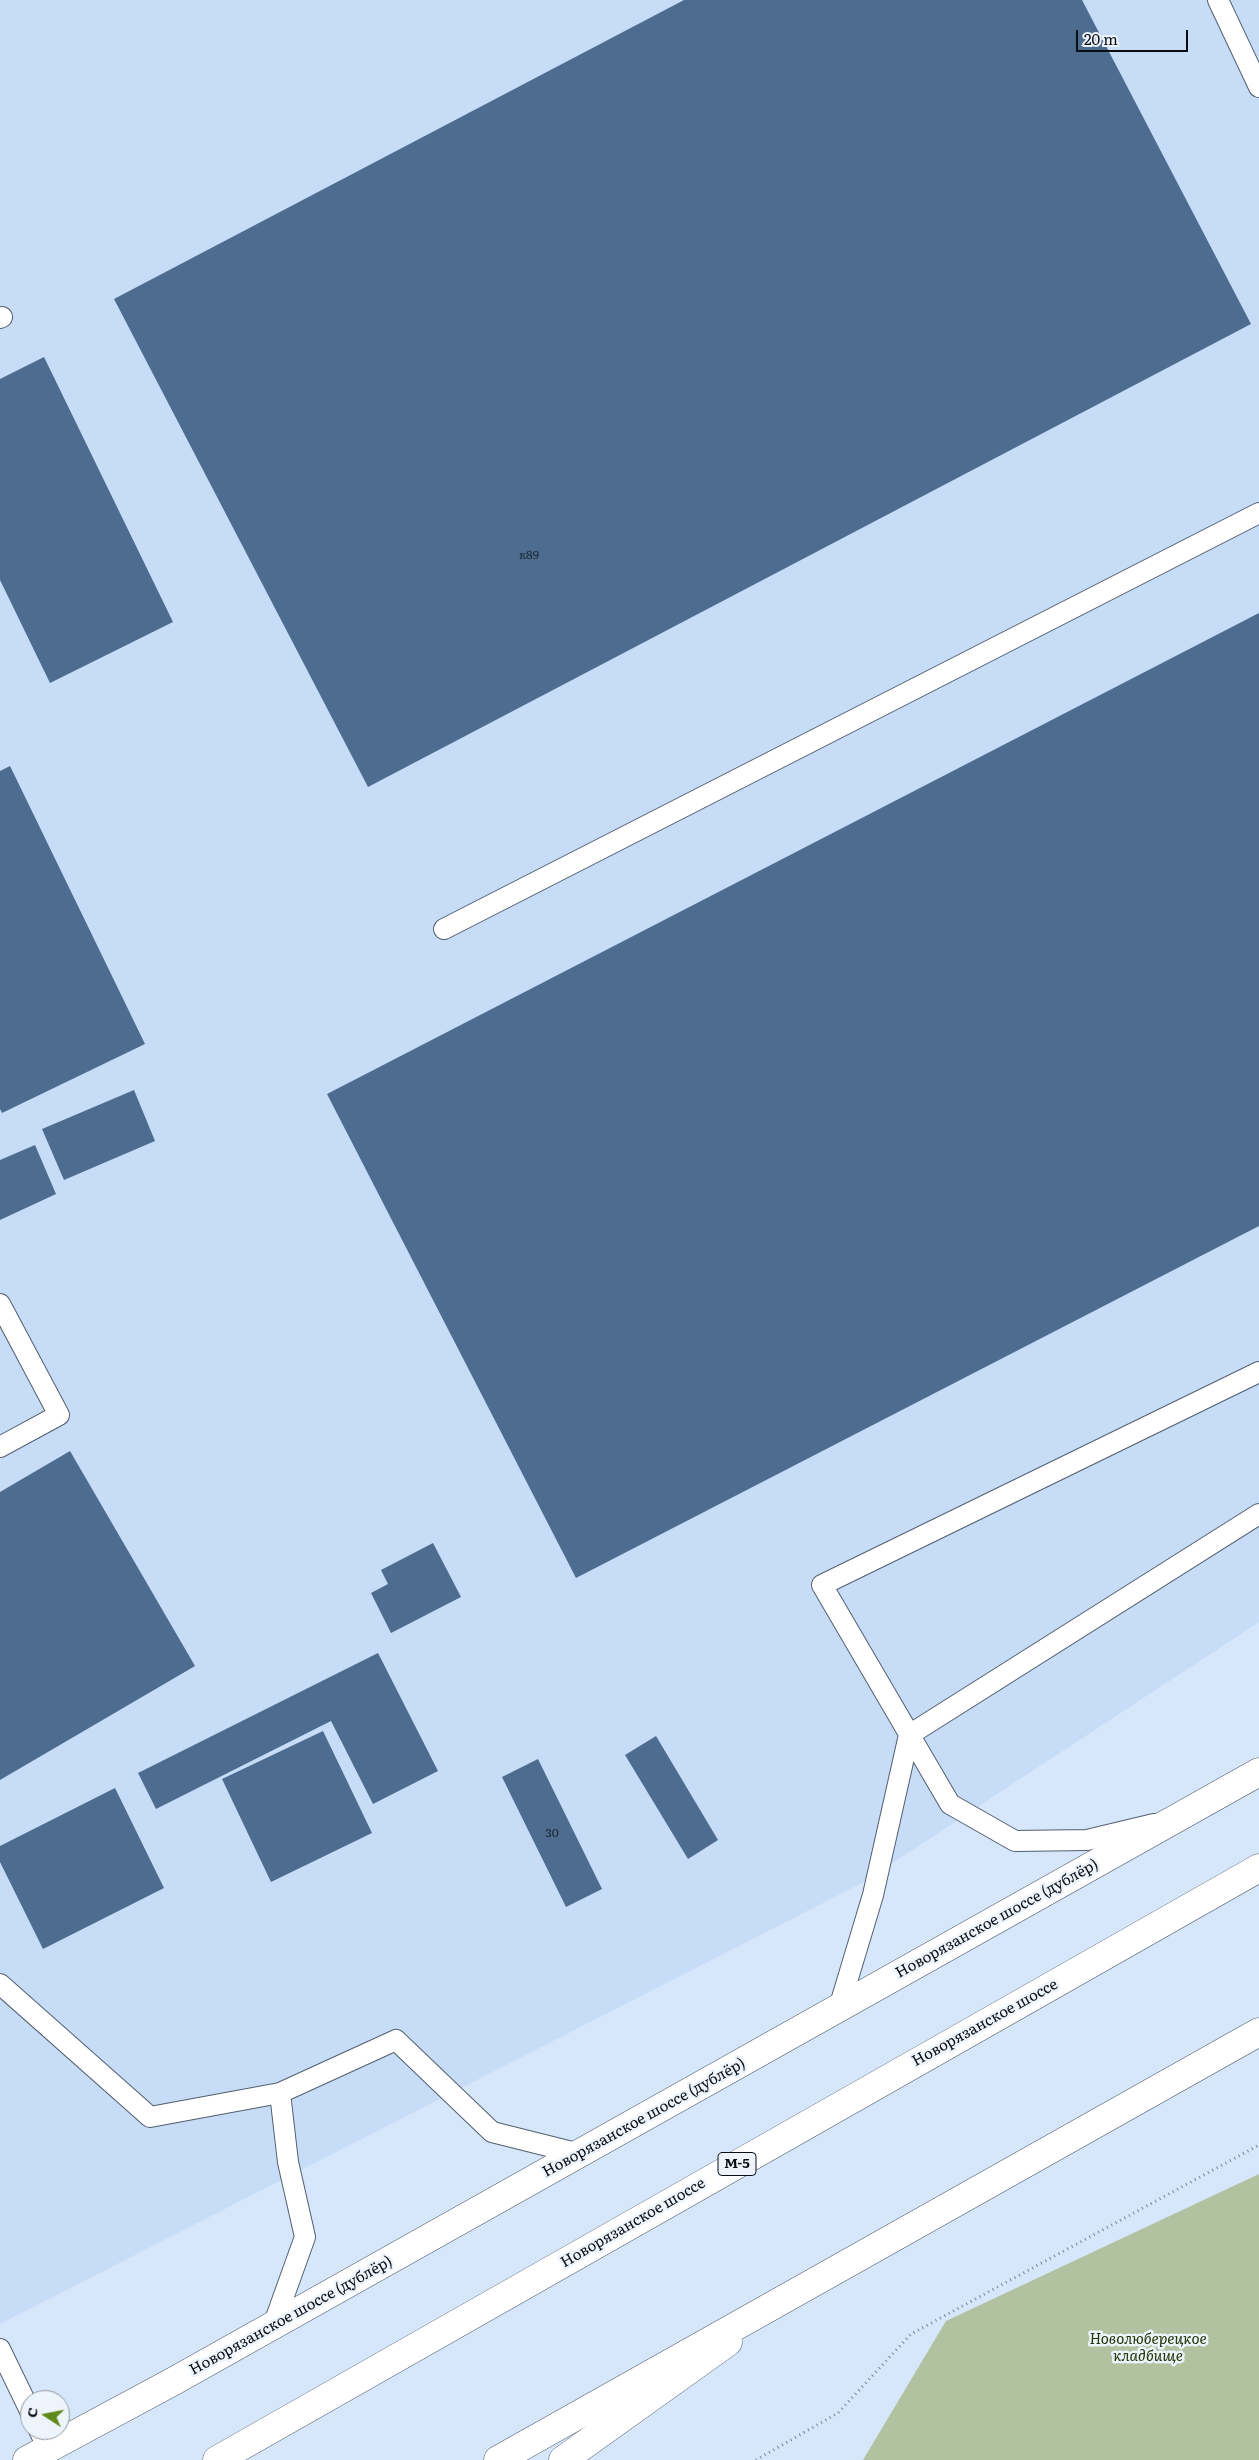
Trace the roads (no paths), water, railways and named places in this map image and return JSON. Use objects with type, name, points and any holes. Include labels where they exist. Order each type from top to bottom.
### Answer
[{"type":"main road","name":"Новорязанское шоссе (дублёр)","points":[[38,2446],[272,2326],[1259,1772]]},
{"type":"main road","name":"Новорязанское шоссе","points":[[217,2460],[1259,1868]]},
{"type":"main road","points":[[498,2460],[1259,2032]]},
{"type":"main road","points":[[563,2460],[807,2286]]},
{"type":"lane","points":[[1218,0],[1259,87]]},
{"type":"lane","points":[[444,929],[1259,513]]},
{"type":"lane","points":[[0,1304],[59,1415],[0,1447]]},
{"type":"lane","points":[[1175,1818],[1086,1840],[1015,1841],[950,1804],[822,1585],[1259,1372]]},
{"type":"lane","points":[[839,2008],[872,1895],[909,1735],[1259,1514]]},
{"type":"lane","points":[[0,1984],[150,2117],[280,2093],[396,2040],[492,2132],[580,2154]]},
{"type":"lane","points":[[272,2326],[304,2237],[288,2162],[280,2093]]},
{"type":"lane","points":[[0,2349],[20,2390]]},
{"type":"park label","name":"Новолюберецкое кладбище","points":[[1148,2348]]}]
